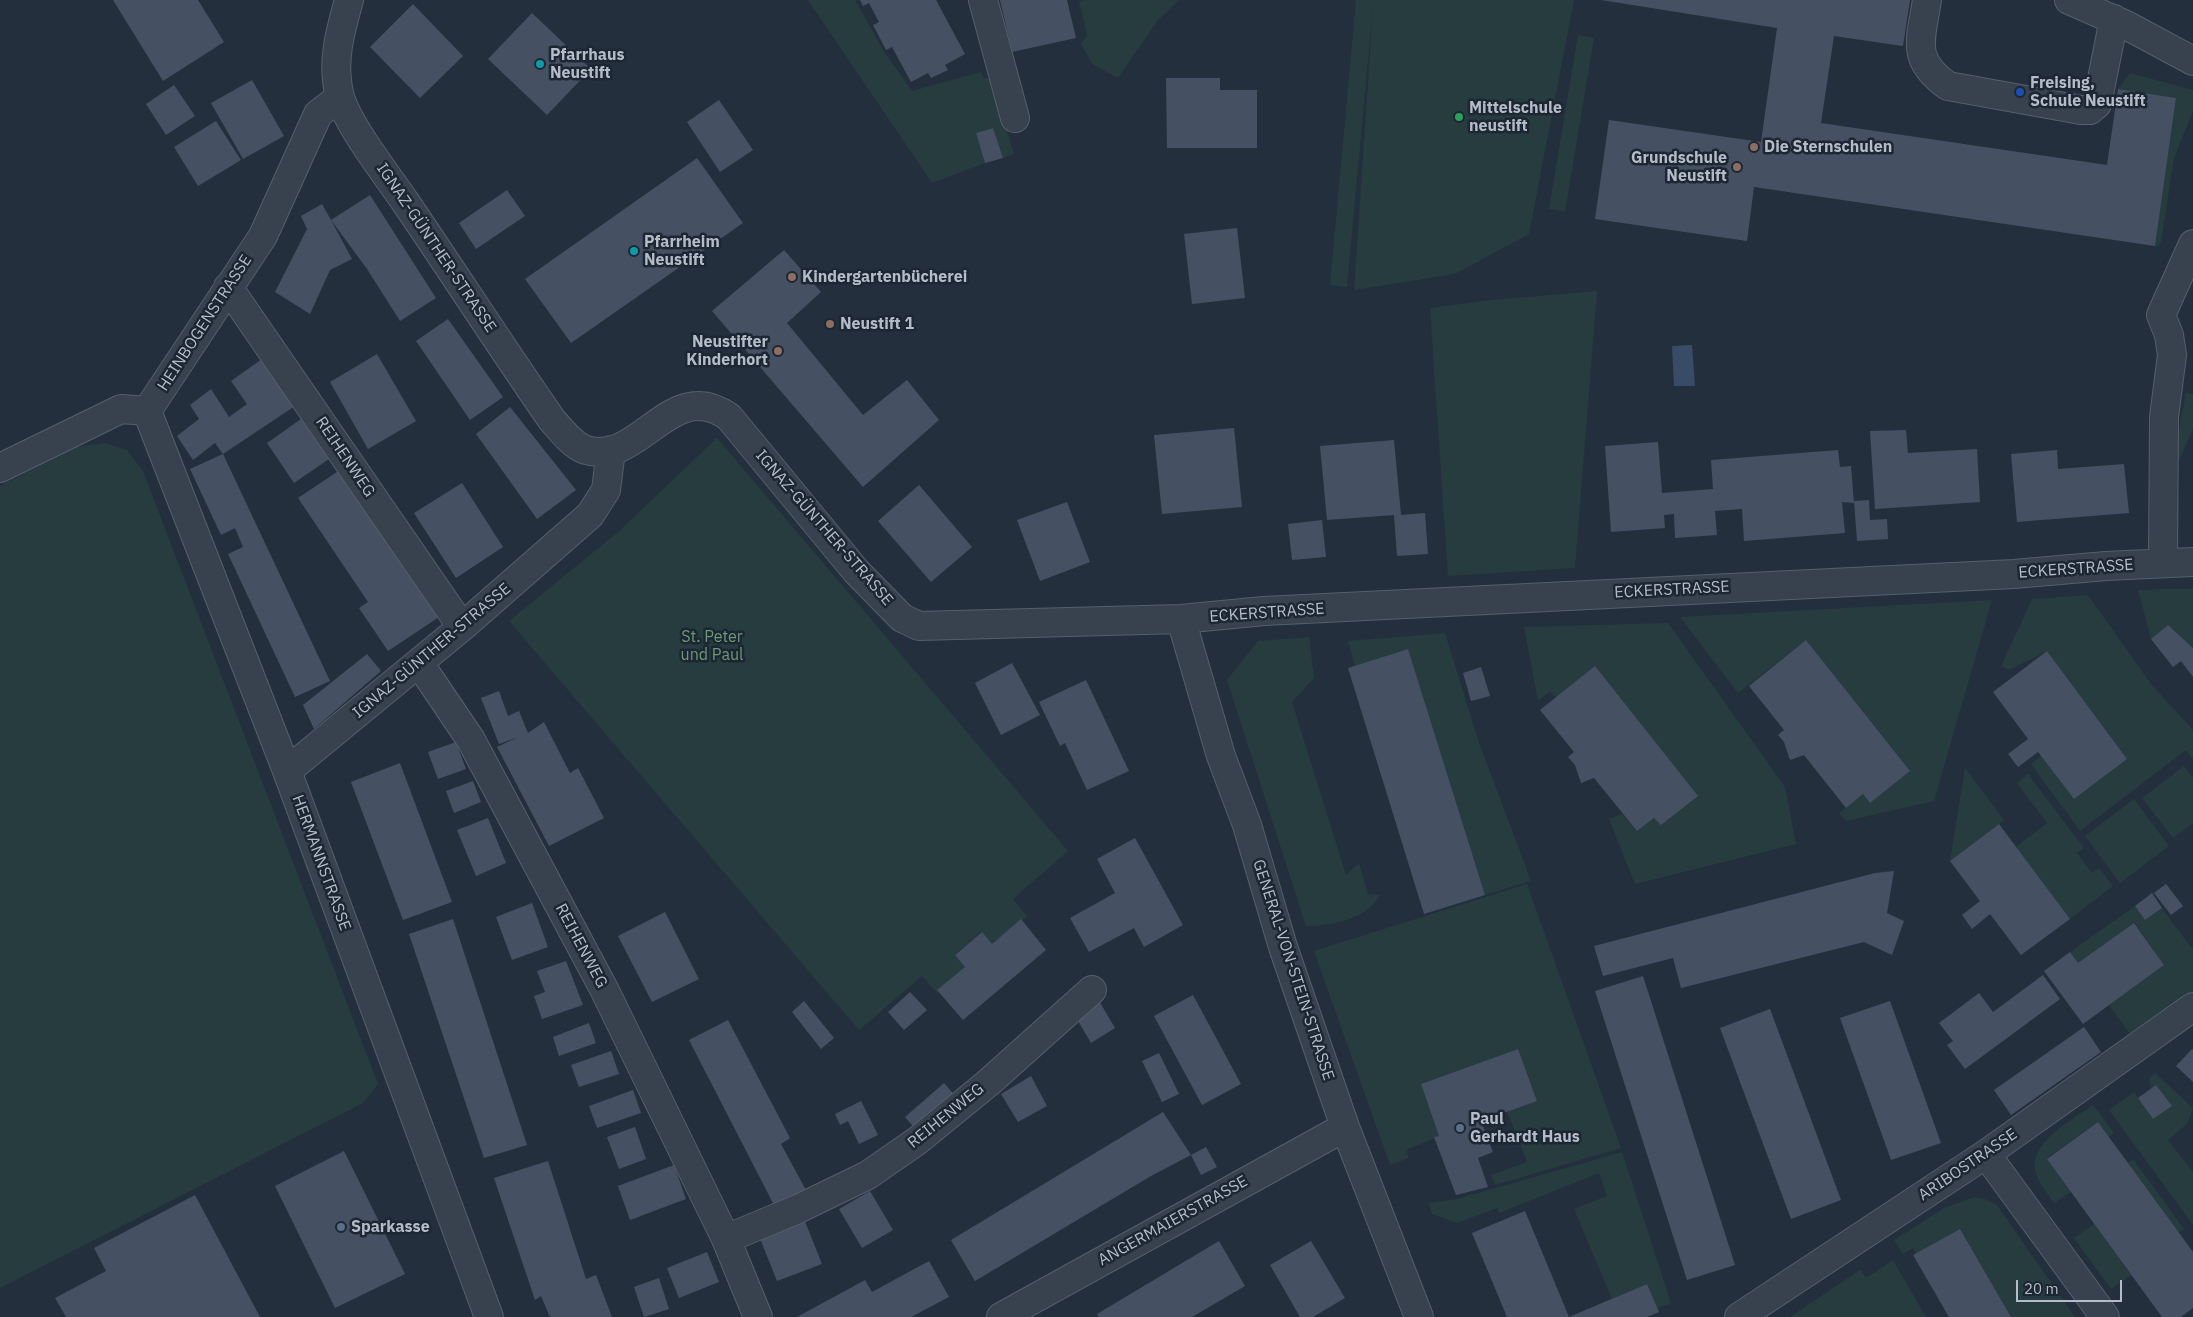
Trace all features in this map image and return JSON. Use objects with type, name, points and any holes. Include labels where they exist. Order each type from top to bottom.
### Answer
[{"type":"street","name":"IGNAZ-GÜNTHER-STRASSE","points":[[349,0],[337,46],[336,68],[340,97],[347,112],[552,420],[571,440],[585,450],[597,452],[611,450],[687,407],[708,406],[719,410],[729,417],[856,571],[902,618],[919,626],[1181,619]]},
{"type":"street","points":[[983,0],[1015,118]]},
{"type":"street","points":[[1927,0],[1920,50],[1922,58],[1942,82],[1948,86],[2081,110],[2090,110],[2097,104],[2114,19]]},
{"type":"street","points":[[2069,0],[2114,19],[2193,61]]},
{"type":"street","name":"HEINBOGENSTRASSE","points":[[147,411],[263,236],[318,114],[340,97]]},
{"type":"street","points":[[2163,562],[2164,417],[2172,355],[2169,335],[2162,315],[2193,244]]},
{"type":"street","name":"REIHENWEG","points":[[228,287],[462,627]]},
{"type":"street","points":[[0,468],[121,409],[147,411]]},
{"type":"street","name":"HERMANNSTRASSE","points":[[147,411],[287,771],[490,1317]]},
{"type":"street","name":"IGNAZ-GÜNTHER-STRASSE","points":[[287,771],[462,627],[590,515],[606,490],[611,450]]},
{"type":"street","name":"ECKERSTRASSE","points":[[1181,619],[1264,611],[2014,574],[2163,562],[2193,562]]},
{"type":"street","name":"GENERAL-VON-STEIN-STRASSE","points":[[1181,619],[1221,756],[1247,826],[1282,947],[1345,1127],[1419,1317]]},
{"type":"street","name":"REIHENWEG","points":[[419,663],[471,740],[624,1029],[726,1239],[758,1317]]},
{"type":"street","name":"REIHENWEG","points":[[726,1239],[798,1209],[868,1176],[917,1141],[988,1083],[1092,990]]},
{"type":"street","name":"ARIBOSTRASSE","points":[[1739,1317],[1986,1154],[2193,1007]]},
{"type":"street","name":"ANGERMAIERSTRASSE","points":[[1001,1317],[1345,1127]]},
{"type":"street","points":[[1986,1154],[2105,1317]]},
{"type":"green space","points":[[808,0],[855,0],[885,53],[912,91],[981,72],[984,78],[991,78],[1014,154],[1003,158],[993,128],[976,133],[985,163],[932,183]]},
{"type":"green space","points":[[1085,0],[1179,0],[1157,21],[1118,78],[1092,64],[1081,44],[1087,35],[1079,2]]},
{"type":"green space","name":"Mittelschule neustift","points":[[1356,0],[1574,0],[1529,234],[1455,274],[1354,290],[1373,7],[1347,287],[1330,285]]},
{"type":"green space","points":[[1578,35],[1594,38],[1565,212],[1549,209]]},
{"type":"green space","points":[[2130,73],[2193,90],[2193,111],[2174,158],[2161,242],[2157,247],[2155,246],[2176,98],[2118,89]]},
{"type":"green space","points":[[1597,291],[1575,568],[1448,576],[1430,308],[1491,300]]},
{"type":"green space","points":[[2186,393],[2193,394],[2193,429],[2173,474],[2170,476]]},
{"type":"green space","name":"St. Peter und Paul","points":[[717,438],[1068,851],[1013,899],[1027,916],[1022,921],[992,944],[981,932],[955,954],[965,967],[938,990],[939,992],[937,993],[922,976],[859,1030],[509,621],[618,532]]},
{"type":"green space","points":[[105,443],[127,450],[143,471],[378,1084],[363,1103],[0,1288],[0,486],[76,447]]},
{"type":"green space","points":[[2193,589],[2193,648],[2168,625],[2151,639],[2138,590]]},
{"type":"green space","points":[[2088,595],[2151,684],[2193,730],[2193,759],[2186,750],[2080,831],[2031,764],[2041,756],[2074,799],[2127,759],[2047,651],[2009,670],[2001,666],[2032,599]]},
{"type":"green space","points":[[1992,600],[1934,801],[1846,821],[1839,813],[1863,794],[1870,803],[1910,771],[1806,640],[1738,693],[1680,617]]},
{"type":"green space","points":[[1668,623],[1785,787],[1796,844],[1635,884],[1609,819],[1622,814],[1637,831],[1654,818],[1661,825],[1697,796],[1550,691],[1538,701],[1524,627]]},
{"type":"green space","points":[[1445,633],[1478,740],[1531,881],[1485,895],[1408,649],[1355,666],[1348,641]]},
{"type":"green space","points":[[1309,637],[1314,678],[1292,702],[1346,875],[1359,863],[1368,894],[1380,895],[1367,910],[1348,920],[1327,925],[1306,926],[1227,680],[1258,641]]},
{"type":"green space","points":[[2184,766],[2193,778],[2193,823],[2173,838],[2142,798]]},
{"type":"green space","points":[[1965,768],[2004,820],[1950,861]]},
{"type":"green space","points":[[2028,774],[2084,848],[2077,853],[2092,873],[2099,868],[2113,886],[2070,919],[2016,847],[2047,823],[2017,783]]},
{"type":"green space","points":[[2134,799],[2169,846],[2120,883],[2085,836]]},
{"type":"green space","points":[[1527,884],[1621,1148],[1495,1185],[1491,1175],[1527,1162],[1507,1111],[1537,1101],[1518,1049],[1421,1084],[1439,1136],[1406,1150],[1409,1158],[1390,1165],[1314,951]]},
{"type":"green space","points":[[2135,906],[2145,920],[2162,908],[2193,950],[2193,996],[2133,1038],[2109,1005],[2164,965],[2135,923],[2078,963],[2070,952]]},
{"type":"green space","points":[[2155,1073],[2193,1108],[2187,1124],[2168,1140],[2193,1172],[2193,1225],[2109,1110],[2134,1092],[2153,1119],[2171,1106],[2156,1085],[2151,1088],[2149,1078]]},
{"type":"green space","points":[[2093,1105],[2114,1133],[2109,1137],[2098,1122],[2047,1158],[2071,1192],[2054,1203],[2037,1177],[2035,1162],[2038,1152],[2054,1133]]},
{"type":"green space","points":[[1622,1152],[1671,1303],[1657,1308],[1647,1284],[1612,1299],[1574,1209],[1607,1196],[1599,1173],[1499,1213],[1497,1208],[1457,1223],[1432,1214],[1429,1203],[1457,1199]]},
{"type":"green space","points":[[2133,1159],[2184,1229],[2178,1233],[2128,1163]]},
{"type":"green space","points":[[1974,1197],[1985,1199],[1997,1205],[2075,1317],[2011,1317],[1960,1229],[1916,1254],[1913,1248],[1903,1254],[1894,1240],[1944,1208]]},
{"type":"green space","points":[[2094,1224],[2131,1275],[2111,1289],[2074,1238]]},
{"type":"green space","points":[[1893,1260],[1926,1317],[1790,1317],[1860,1270],[1866,1278]]},
{"type":"water","points":[[1692,345],[1695,386],[1674,386],[1672,346]]},
{"type":"building","points":[[113,0],[198,0],[224,42],[163,81]]},
{"type":"building","points":[[860,0],[936,0],[965,54],[945,65],[948,70],[931,78],[928,73],[911,82],[892,47],[886,50],[873,25],[879,22],[869,3],[863,6]]},
{"type":"building","points":[[1000,0],[1067,0],[1076,38],[1012,52]]},
{"type":"building","points":[[1601,0],[1910,0],[1903,46],[1834,36],[1821,123],[2107,165],[2118,89],[2176,98],[2155,246],[1754,187],[1747,241],[1595,219],[1609,120],[1761,142],[1777,28]]},
{"type":"building","points":[[413,4],[463,56],[420,98],[370,47]]},
{"type":"building","name":"Pfarrhaus Neustift","points":[[532,13],[591,69],[547,115],[488,59]]},
{"type":"building","points":[[1166,78],[1220,78],[1220,90],[1257,90],[1257,148],[1167,148]]},
{"type":"building","points":[[252,80],[284,136],[243,159],[211,103]]},
{"type":"building","points":[[174,85],[195,116],[166,135],[146,104]]},
{"type":"building","points":[[719,100],[753,150],[720,172],[687,122]]},
{"type":"building","points":[[216,121],[241,160],[198,186],[174,147]]},
{"type":"building","points":[[993,128],[1003,158],[985,163],[976,133]]},
{"type":"building","name":"Pfarrheim Neustift","points":[[697,158],[743,223],[571,343],[525,279]]},
{"type":"building","points":[[507,190],[525,216],[476,249],[459,223]]},
{"type":"building","points":[[370,195],[436,298],[400,321],[367,269],[331,220]]},
{"type":"building","points":[[322,204],[352,259],[330,270],[310,314],[275,292],[307,229],[301,216]]},
{"type":"building","points":[[1237,228],[1245,298],[1192,304],[1184,234]]},
{"type":"building","name":"Neustifter Kinderhort","points":[[784,250],[821,292],[787,323],[863,415],[907,380],[939,420],[863,487],[712,311]]},
{"type":"building","points":[[448,319],[503,397],[470,420],[416,341]]},
{"type":"building","points":[[377,354],[416,421],[368,449],[330,382]]},
{"type":"building","points":[[262,359],[295,406],[223,454],[215,443],[193,460],[177,436],[199,419],[190,405],[211,389],[229,417],[247,404],[231,381]]},
{"type":"building","points":[[510,407],[576,490],[537,519],[476,434]]},
{"type":"building","points":[[301,419],[329,459],[294,483],[267,443]]},
{"type":"building","points":[[1234,428],[1242,507],[1162,514],[1154,435]]},
{"type":"building","points":[[1906,430],[1908,453],[1977,449],[1980,502],[1875,509],[1870,431]]},
{"type":"building","points":[[1394,440],[1401,515],[1425,513],[1428,554],[1397,556],[1394,515],[1327,520],[1320,446]]},
{"type":"building","points":[[1658,442],[1662,493],[1713,489],[1711,460],[1838,450],[1840,467],[1851,466],[1854,503],[1842,502],[1845,533],[1744,541],[1742,509],[1715,511],[1717,535],[1675,538],[1674,514],[1664,515],[1665,528],[1611,532],[1605,446]]},
{"type":"building","points":[[2057,450],[2058,469],[2124,464],[2129,513],[2017,522],[2011,454]]},
{"type":"building","points":[[223,454],[330,681],[295,697],[228,554],[243,547],[235,528],[221,535],[190,469]]},
{"type":"building","points":[[340,470],[439,617],[388,651],[359,608],[368,602],[298,498]]},
{"type":"building","points":[[462,483],[503,547],[456,578],[414,513]]},
{"type":"building","points":[[919,485],[972,547],[931,582],[878,521]]},
{"type":"building","points":[[1869,500],[1870,520],[1887,519],[1888,539],[1857,541],[1854,501]]},
{"type":"building","points":[[1067,502],[1090,562],[1040,581],[1017,520]]},
{"type":"building","points":[[1322,520],[1326,557],[1292,560],[1288,524]]},
{"type":"building","points":[[2168,625],[2193,648],[2193,677],[2181,661],[2173,667],[2151,639]]},
{"type":"building","points":[[1806,640],[1910,771],[1870,803],[1863,794],[1846,808],[1804,755],[1790,760],[1784,742],[1778,735],[1784,730],[1749,686]]},
{"type":"building","points":[[1408,649],[1485,895],[1424,914],[1348,668]]},
{"type":"building","points":[[2047,651],[2127,759],[2074,799],[2038,752],[2018,767],[2008,754],[2028,739],[1993,692]]},
{"type":"building","points":[[367,654],[381,671],[314,729],[303,705]]},
{"type":"building","points":[[1012,663],[1040,715],[1001,735],[975,683]]},
{"type":"building","points":[[1595,666],[1698,796],[1661,825],[1654,818],[1637,831],[1594,778],[1581,783],[1575,765],[1568,757],[1574,752],[1540,710]]},
{"type":"building","points":[[1481,667],[1490,696],[1471,701],[1463,673]]},
{"type":"building","points":[[1086,680],[1129,771],[1087,790],[1065,743],[1060,746],[1039,702]]},
{"type":"building","points":[[499,691],[508,716],[519,711],[528,733],[544,722],[570,773],[578,768],[604,818],[549,846],[497,747],[518,737],[499,744],[481,698]]},
{"type":"building","points":[[456,742],[466,769],[438,779],[428,752]]},
{"type":"building","points":[[400,763],[452,902],[403,920],[351,782]]},
{"type":"building","points":[[473,781],[481,802],[454,813],[446,791]]},
{"type":"building","points":[[488,818],[506,863],[476,876],[457,830]]},
{"type":"building","points":[[1999,824],[2070,919],[2021,955],[1990,914],[1972,929],[1962,915],[1980,901],[1950,861]]},
{"type":"building","points":[[1135,838],[1183,925],[1144,947],[1134,928],[1089,952],[1070,918],[1115,893],[1097,859]]},
{"type":"building","points":[[1894,871],[1887,913],[1904,921],[1892,955],[1864,942],[1681,988],[1673,958],[1603,976],[1594,946],[1875,873]]},
{"type":"building","points":[[2166,884],[2183,906],[2171,915],[2154,893]]},
{"type":"building","points":[[2152,893],[2162,908],[2145,920],[2135,906]]},
{"type":"building","points":[[532,903],[548,947],[512,960],[496,917]]},
{"type":"building","points":[[665,912],[699,979],[652,1002],[618,936]]},
{"type":"building","points":[[453,919],[527,1145],[484,1158],[409,934]]},
{"type":"building","points":[[1021,919],[1046,950],[963,1020],[937,990],[965,967],[955,955],[982,932],[992,944]]},
{"type":"building","points":[[2134,923],[2164,965],[2083,1024],[2044,971],[2070,952],[2078,963]]},
{"type":"building","points":[[566,961],[583,1005],[542,1019],[534,996],[545,992],[537,971]]},
{"type":"building","points":[[2043,975],[2060,999],[1965,1069],[1947,1045],[1953,1041],[1939,1023],[1979,993],[1993,1012]]},
{"type":"building","points":[[1643,976],[1735,1265],[1687,1280],[1595,991]]},
{"type":"building","points":[[910,992],[927,1010],[904,1030],[888,1012]]},
{"type":"building","points":[[1193,995],[1241,1084],[1202,1105],[1154,1016]]},
{"type":"building","points":[[1098,999],[1115,1028],[1091,1043],[1074,1014]]},
{"type":"building","points":[[804,1001],[834,1038],[821,1049],[792,1012]]},
{"type":"building","points":[[1890,1001],[1941,1143],[1891,1160],[1840,1018]]},
{"type":"building","points":[[1770,1009],[1841,1200],[1791,1219],[1720,1028]]},
{"type":"building","points":[[728,1020],[790,1138],[781,1144],[807,1192],[776,1209],[689,1040]]},
{"type":"building","points":[[589,1023],[596,1043],[559,1056],[553,1037]]},
{"type":"building","points":[[2084,1027],[2101,1052],[2011,1115],[1994,1090]]},
{"type":"building","name":"Paul Gerhardt Haus","points":[[1518,1049],[1537,1101],[1481,1121],[1493,1152],[1478,1158],[1488,1187],[1456,1195],[1434,1137],[1439,1136],[1421,1084]]},
{"type":"building","points":[[2193,1050],[2193,1082],[2176,1066]]},
{"type":"building","points":[[611,1051],[619,1074],[579,1087],[571,1065]]},
{"type":"building","points":[[1159,1053],[1179,1094],[1162,1102],[1142,1061]]},
{"type":"building","points":[[1031,1076],[1047,1106],[1018,1122],[1001,1094]]},
{"type":"building","points":[[944,1083],[957,1098],[918,1132],[905,1117]]},
{"type":"building","points":[[2156,1085],[2172,1106],[2153,1119],[2138,1098]]},
{"type":"building","points":[[633,1090],[641,1113],[597,1128],[589,1106]]},
{"type":"building","points":[[861,1101],[878,1135],[859,1144],[848,1121],[840,1125],[835,1114]]},
{"type":"building","points":[[1163,1112],[1191,1155],[1151,1176],[975,1281],[951,1240]]},
{"type":"building","points":[[2098,1122],[2193,1252],[2193,1308],[2181,1317],[2162,1317],[2047,1159]]},
{"type":"building","points":[[635,1127],[646,1159],[619,1169],[607,1137]]},
{"type":"building","points":[[1206,1147],[1217,1167],[1201,1175],[1191,1155]]},
{"type":"building","points":[[344,1151],[405,1274],[335,1308],[275,1186]]},
{"type":"building","points":[[548,1161],[586,1279],[596,1275],[612,1317],[550,1317],[541,1296],[535,1300],[494,1178]]},
{"type":"building","points":[[674,1165],[686,1199],[630,1220],[618,1186]]},
{"type":"building","points":[[870,1191],[893,1230],[862,1248],[839,1209]]},
{"type":"building","points":[[195,1195],[260,1317],[66,1317],[55,1298],[106,1271],[94,1248]]},
{"type":"building","points":[[1525,1211],[1569,1317],[1507,1317],[1472,1233]]},
{"type":"building","points":[[804,1219],[822,1264],[777,1281],[759,1236]]},
{"type":"building","points":[[1960,1229],[2011,1317],[1949,1317],[1913,1255]]},
{"type":"building","points":[[1219,1241],[1245,1286],[1192,1317],[1099,1317],[1097,1314]]},
{"type":"building","points":[[1311,1241],[1345,1298],[1313,1317],[1300,1317],[1270,1265]]},
{"type":"building","points":[[707,1252],[719,1282],[679,1298],[667,1268]]},
{"type":"building","points":[[929,1261],[949,1297],[911,1317],[797,1317],[865,1280],[872,1292]]},
{"type":"building","points":[[659,1278],[669,1309],[644,1317],[634,1287]]},
{"type":"building","points":[[1647,1284],[1659,1312],[1647,1317],[1569,1317]]},
{"type":"place","name":"Pfarrhaus Neustift","points":[[540,64]]},
{"type":"place","name":"Freising, Schule Neustift","points":[[2020,92]]},
{"type":"place","name":"Mittelschule neustift","points":[[1459,117]]},
{"type":"place","name":"Die Sternschulen","points":[[1754,147]]},
{"type":"place","name":"Grundschule Neustift","points":[[1737,167]]},
{"type":"place","name":"Pfarrheim Neustift","points":[[634,251]]},
{"type":"place","name":"Kindergartenbücherei","points":[[792,277]]},
{"type":"place","name":"Neustift 1","points":[[830,324]]},
{"type":"place","name":"Neustifter Kinderhort","points":[[778,351]]},
{"type":"place","name":"Paul Gerhardt Haus","points":[[1460,1128]]},
{"type":"place","name":"Sparkasse","points":[[341,1227]]}]
